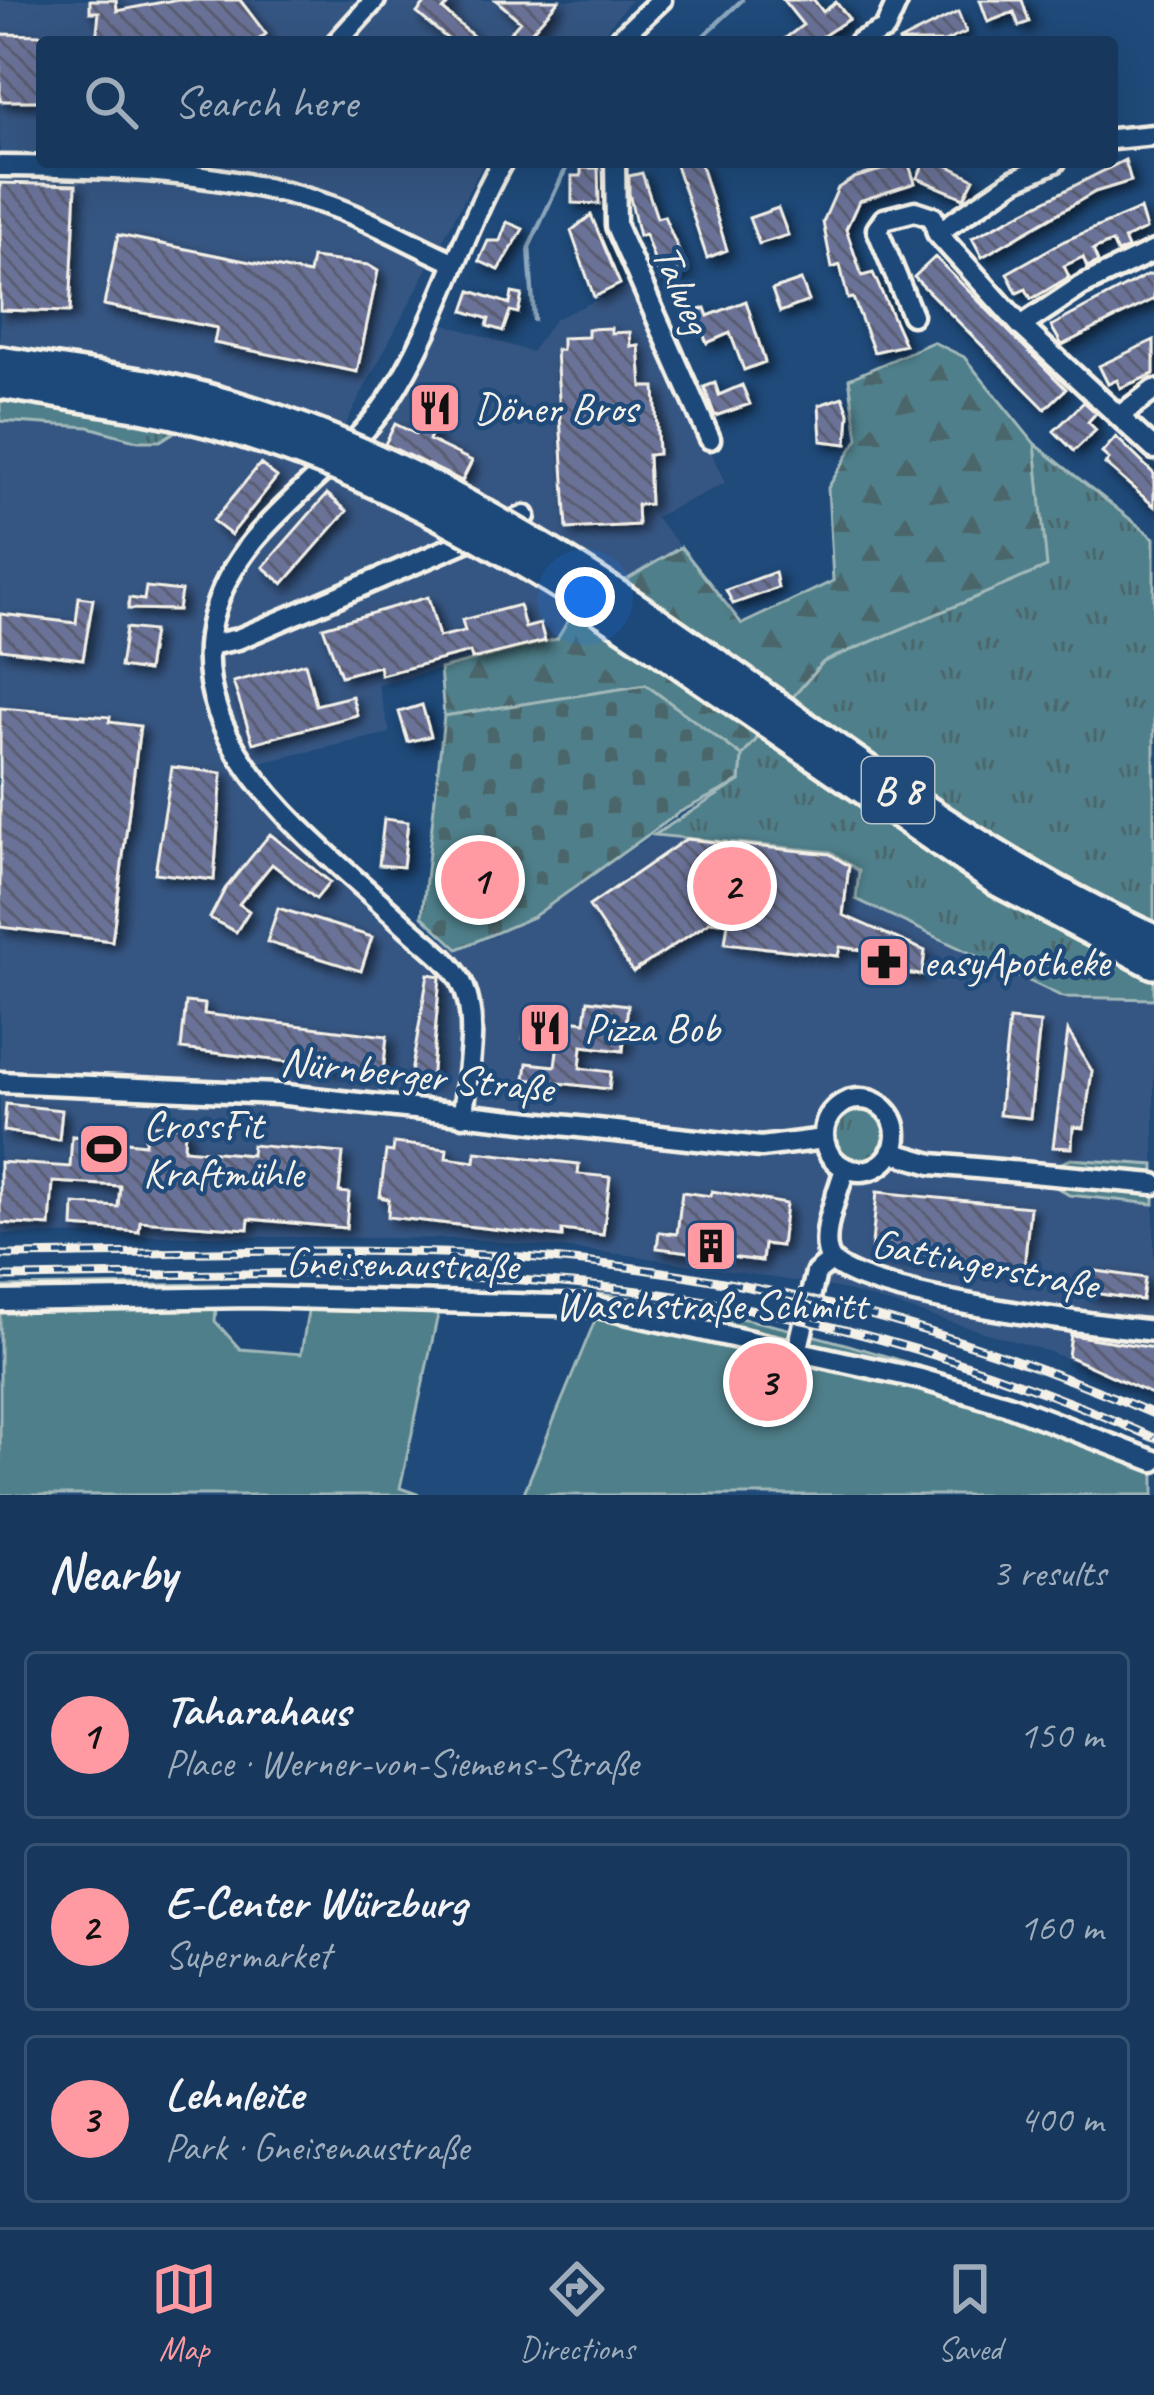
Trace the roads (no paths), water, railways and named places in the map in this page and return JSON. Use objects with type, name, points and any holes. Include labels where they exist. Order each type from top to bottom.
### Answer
[{"type":"highway","name":"B 8","points":[[0,361],[295,424],[497,520],[998,881],[1154,964]]},
{"type":"highway","name":"B 8","points":[[0,384],[143,395]]},
{"type":"highway","name":"B 8","points":[[650,630],[1024,869],[1154,939]]},
{"type":"street","points":[[342,36],[375,0]]},
{"type":"street","points":[[633,28],[649,0]]},
{"type":"street","points":[[623,36],[661,0]]},
{"type":"street","points":[[870,36],[885,28],[898,0]]},
{"type":"street","points":[[1118,138],[1154,135]]},
{"type":"street","points":[[0,166],[36,166]]},
{"type":"street","points":[[188,168],[330,205],[453,262]]},
{"type":"street","points":[[463,1116],[471,1043],[458,975],[266,792],[240,757],[220,715],[210,644],[213,618],[234,568],[256,537],[385,405],[406,373],[499,168]]},
{"type":"street","name":"Talweg","points":[[615,168],[616,226],[710,439]]},
{"type":"street","points":[[937,233],[1015,180],[1042,168]]},
{"type":"street","points":[[912,316],[878,240],[878,229],[899,212],[924,212],[933,217],[937,233],[1021,326],[1097,399],[1122,414],[1154,449]]},
{"type":"street","points":[[888,254],[904,236]]},
{"type":"street","points":[[1021,326],[1081,286],[1154,250]]},
{"type":"street","points":[[1122,414],[1154,390]]},
{"type":"street","points":[[210,644],[238,640],[525,516]]},
{"type":"street","name":"Nürnberger Straße","points":[[0,1082],[277,1094],[761,1148],[824,1138]]},
{"type":"street","points":[[873,1102],[895,1129],[891,1152],[876,1167],[845,1168],[828,1153],[826,1122],[839,1106],[873,1102]]},
{"type":"street","points":[[891,1152],[932,1164],[1154,1184]]},
{"type":"street","name":"Gattingerstraße","points":[[845,1168],[826,1245],[831,1261],[849,1276],[961,1303],[1154,1331]]},
{"type":"street","points":[[798,1348],[816,1273],[831,1261]]},
{"type":"street","name":"Gneisenaustraße","points":[[0,1301],[526,1301],[593,1306],[798,1348],[1008,1405],[1154,1461]]},
{"type":"waterway","points":[[703,36],[742,0]]},
{"type":"waterway","points":[[534,320],[529,247],[566,168]]},
{"type":"railway","points":[[0,1255],[438,1253],[657,1271],[874,1316],[1016,1360],[1154,1414]]},
{"type":"railway","points":[[0,1277],[365,1274],[511,1279],[657,1293],[875,1338],[1017,1382],[1154,1438]]},
{"type":"place","name":"Döner Bros","points":[[435,408]]},
{"type":"place","name":"Taharahaus","points":[[480,880]]},
{"type":"place","name":"E-Center Würzburg","points":[[732,886]]},
{"type":"place","name":"easyApotheke","points":[[884,962]]},
{"type":"place","name":"Pizza Bob","points":[[545,1028]]},
{"type":"place","name":"CrossFit Kraftmühle","points":[[104,1149]]},
{"type":"place","name":"Waschstraße Schmitt","points":[[711,1246]]},
{"type":"place","name":"Lehnleite","points":[[768,1382]]}]
